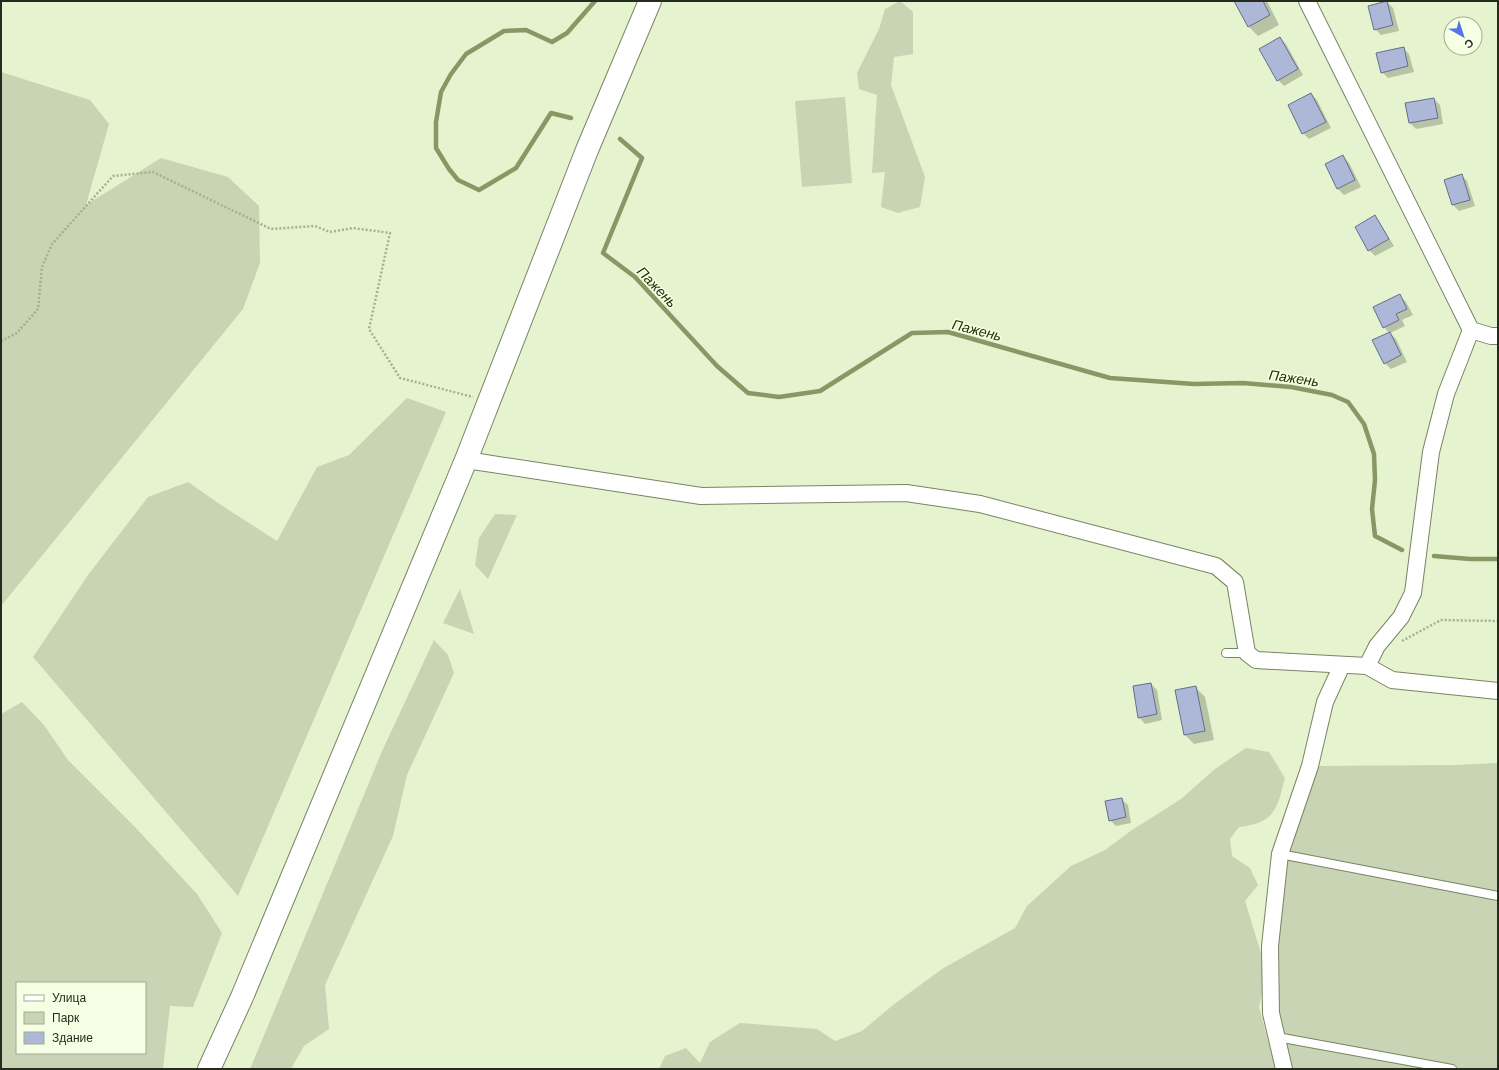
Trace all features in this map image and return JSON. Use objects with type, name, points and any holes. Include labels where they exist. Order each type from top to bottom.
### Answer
[{"type":"street","points":[[209,1069],[245,990],[466,460],[587,150],[650,1]]},
{"type":"street","points":[[1307,1],[1471,330],[1491,336],[1498,336]]},
{"type":"street","points":[[1367,666],[1378,646],[1401,617],[1413,592],[1431,452],[1446,394],[1471,330]]},
{"type":"street","points":[[466,460],[701,496],[906,493],[980,504],[1216,566],[1235,582],[1246,653],[1256,660],[1367,666],[1392,680],[1498,691]]},
{"type":"street","points":[[1284,1069],[1271,1013],[1270,946],[1280,854],[1310,766],[1325,702],[1342,665]]},
{"type":"lane","points":[[1226,653],[1246,653]]},
{"type":"lane","points":[[1280,854],[1498,896]]},
{"type":"lane","points":[[1277,1037],[1452,1069]]},
{"type":"path","points":[[1,341],[17,334],[38,309],[42,267],[52,244],[85,205],[113,176],[153,172],[271,229],[315,226],[330,232],[353,228],[390,234],[369,329],[400,378],[489,401]]},
{"type":"path","points":[[1399,643],[1441,620],[1498,621]]},
{"type":"green space","points":[[900,1],[913,12],[913,54],[894,57],[891,85],[925,177],[920,207],[898,213],[881,207],[885,172],[872,173],[877,95],[859,89],[857,73],[879,29],[885,9]]},
{"type":"green space","points":[[1,72],[90,100],[109,124],[86,205],[161,158],[228,177],[259,206],[260,263],[243,309],[1,606]]},
{"type":"green space","points":[[845,97],[852,183],[802,187],[795,101]]},
{"type":"green space","points":[[407,398],[446,412],[238,896],[33,657],[88,575],[148,497],[188,482],[277,541],[317,467],[349,455]]},
{"type":"green space","points":[[495,514],[517,515],[488,579],[475,565],[479,538]]},
{"type":"green space","points":[[460,589],[474,634],[443,623]]},
{"type":"green space","points":[[434,640],[448,655],[454,673],[407,775],[393,836],[325,985],[329,1029],[304,1046],[291,1069],[250,1069],[383,749]]},
{"type":"green space","points":[[22,702],[44,725],[68,760],[135,827],[197,894],[222,933],[193,1007],[170,1006],[163,1069],[1,1068],[1,714]]},
{"type":"green space","points":[[1246,748],[1269,752],[1285,778],[1280,798],[1272,813],[1260,822],[1239,827],[1230,839],[1232,856],[1250,868],[1258,885],[1245,901],[1261,953],[1264,985],[1259,1007],[1276,1069],[659,1069],[665,1056],[686,1048],[700,1063],[710,1042],[740,1023],[817,1029],[835,1041],[862,1031],[893,1005],[942,969],[1015,928],[1027,906],[1071,866],[1105,850],[1132,830],[1181,799],[1215,769]]},
{"type":"green space","points":[[1498,763],[1498,1069],[1284,1069],[1271,1013],[1280,854],[1310,766],[1454,765]]},
{"type":"building","points":[[1234,1],[1263,1],[1270,15],[1248,27]]},
{"type":"building","points":[[1387,1],[1393,25],[1374,30],[1368,6]]},
{"type":"building","points":[[1280,37],[1298,69],[1277,81],[1259,49]]},
{"type":"building","points":[[1404,47],[1408,66],[1381,73],[1376,53]]},
{"type":"building","points":[[1311,93],[1326,122],[1302,134],[1288,105]]},
{"type":"building","points":[[1434,98],[1438,118],[1409,123],[1405,103]]},
{"type":"building","points":[[1343,155],[1355,180],[1337,189],[1325,164]]},
{"type":"building","points":[[1462,174],[1470,200],[1452,205],[1444,180]]},
{"type":"building","points":[[1375,215],[1389,239],[1368,251],[1355,227]]},
{"type":"building","points":[[1400,294],[1407,309],[1396,314],[1399,320],[1383,328],[1373,307]]},
{"type":"building","points":[[1390,332],[1401,355],[1384,364],[1372,340]]},
{"type":"building","points":[[1151,683],[1157,714],[1138,718],[1133,686]]},
{"type":"building","points":[[1196,686],[1205,731],[1184,735],[1175,690]]},
{"type":"building","points":[[1122,798],[1126,817],[1109,821],[1105,801]]},
{"type":"waterway","name":"Пажень","points":[[571,118],[551,113],[516,168],[479,190],[458,180],[436,148],[436,122],[441,92],[451,74],[466,54],[504,31],[526,30],[552,42],[567,33],[595,1]]},
{"type":"waterway","name":"Пажень","points":[[620,139],[642,158],[603,253],[635,277],[717,366],[748,393],[779,397],[820,391],[912,333],[948,332],[1110,378],[1194,384],[1243,383],[1291,387],[1332,395],[1348,402],[1364,424],[1374,454],[1375,480],[1372,509],[1375,536],[1402,550]]},
{"type":"waterway","name":"Пажень","points":[[1434,556],[1470,559],[1498,559]]}]
